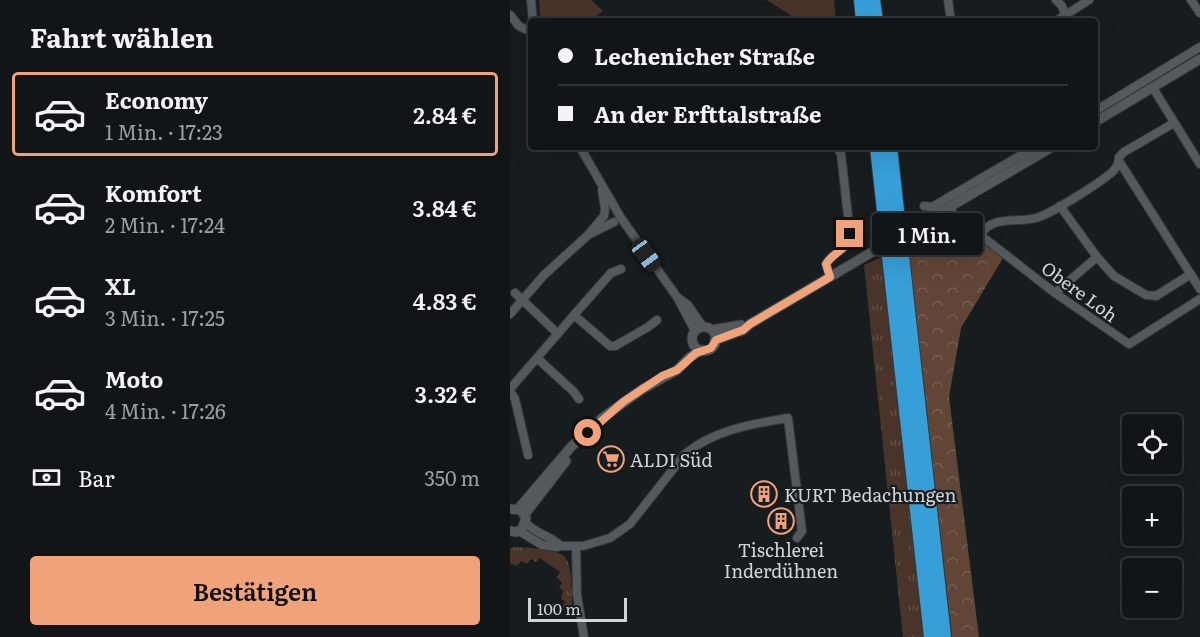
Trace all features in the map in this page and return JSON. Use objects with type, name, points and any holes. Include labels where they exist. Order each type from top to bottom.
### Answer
[{"type":"highway","points":[[861,0],[863,18]]},
{"type":"highway","points":[[873,0],[876,18]]},
{"type":"highway","points":[[877,150],[932,637]]},
{"type":"highway","points":[[890,150],[944,637]]},
{"type":"street","points":[[531,0],[533,18]]},
{"type":"street","points":[[948,0],[951,18]]},
{"type":"street","points":[[1056,0],[1062,6],[1065,15]]},
{"type":"street","points":[[1060,18],[1089,0]]},
{"type":"street","points":[[1191,0],[1200,13]]},
{"type":"street","points":[[510,15],[519,26],[528,30]]},
{"type":"street","points":[[1098,109],[1200,47]]},
{"type":"street","points":[[1098,120],[1200,59]]},
{"type":"street","points":[[1153,88],[1200,164]]},
{"type":"street","points":[[981,234],[992,224],[1006,220],[1035,218],[1060,206],[1113,172],[1124,152],[1174,123]]},
{"type":"street","points":[[582,150],[639,245],[676,297],[688,305],[701,333],[716,340]]},
{"type":"street","points":[[830,277],[826,264],[846,245],[850,234],[839,150]]},
{"type":"street","points":[[924,206],[932,207],[1022,150]]},
{"type":"street","points":[[662,376],[677,370],[690,357],[702,350],[711,348],[716,340],[743,330],[1047,150]]},
{"type":"street","points":[[1119,161],[1200,289]]},
{"type":"street","points":[[510,314],[564,255],[587,236],[604,216],[605,209],[600,183]]},
{"type":"street","points":[[1060,206],[1097,257],[1114,276],[1146,295],[1156,296],[1191,274]]},
{"type":"street","name":"Obere Loh","points":[[949,208],[1055,293],[1129,344],[1200,299]]},
{"type":"street","points":[[587,236],[614,222]]},
{"type":"street","points":[[1055,293],[1097,257]]},
{"type":"street","points":[[528,455],[515,399],[510,390],[611,273],[621,269]]},
{"type":"street","points":[[512,291],[557,333]]},
{"type":"street","points":[[574,315],[610,346],[615,346],[657,320]]},
{"type":"street","points":[[750,324],[701,333],[687,352],[662,376],[623,402],[588,433],[520,514],[513,532],[542,545],[557,547],[597,543],[622,531],[630,524],[685,454],[705,439],[726,431],[788,418],[802,531],[797,538]]},
{"type":"street","points":[[701,333],[696,347],[702,350]]},
{"type":"street","points":[[537,358],[579,399]]},
{"type":"street","points":[[520,514],[538,534],[558,542],[561,546]]},
{"type":"street","points":[[576,546],[578,595],[584,637]]},
{"type":"green space","points":[[539,0],[591,0],[603,11],[593,18],[540,18]]},
{"type":"green space","points":[[767,0],[834,0],[836,18],[794,18]]},
{"type":"green space","points":[[946,216],[1003,258],[961,328],[949,397],[979,637],[952,637],[907,240]]},
{"type":"green space","points":[[882,257],[925,637],[903,637],[864,265]]},
{"type":"green space","points":[[510,548],[549,550],[564,556],[569,567],[572,611],[565,614],[567,611],[562,607],[565,602],[561,598],[563,591],[559,587],[562,583],[557,577],[560,572],[540,558],[536,562],[531,559],[527,564],[521,561],[517,566],[510,563]]},
{"type":"place","name":"ALDI Süd","points":[[611,459]]},
{"type":"place","name":"KURT Bedachungen","points":[[764,494]]},
{"type":"place","name":"Tischlerei Inderdühnen","points":[[781,521]]},
{"type":"route","points":[[588,433],[602,418],[623,402],[662,376],[677,370],[696,353],[711,348],[716,340],[743,330],[830,277],[826,264],[846,245],[850,234]]}]
